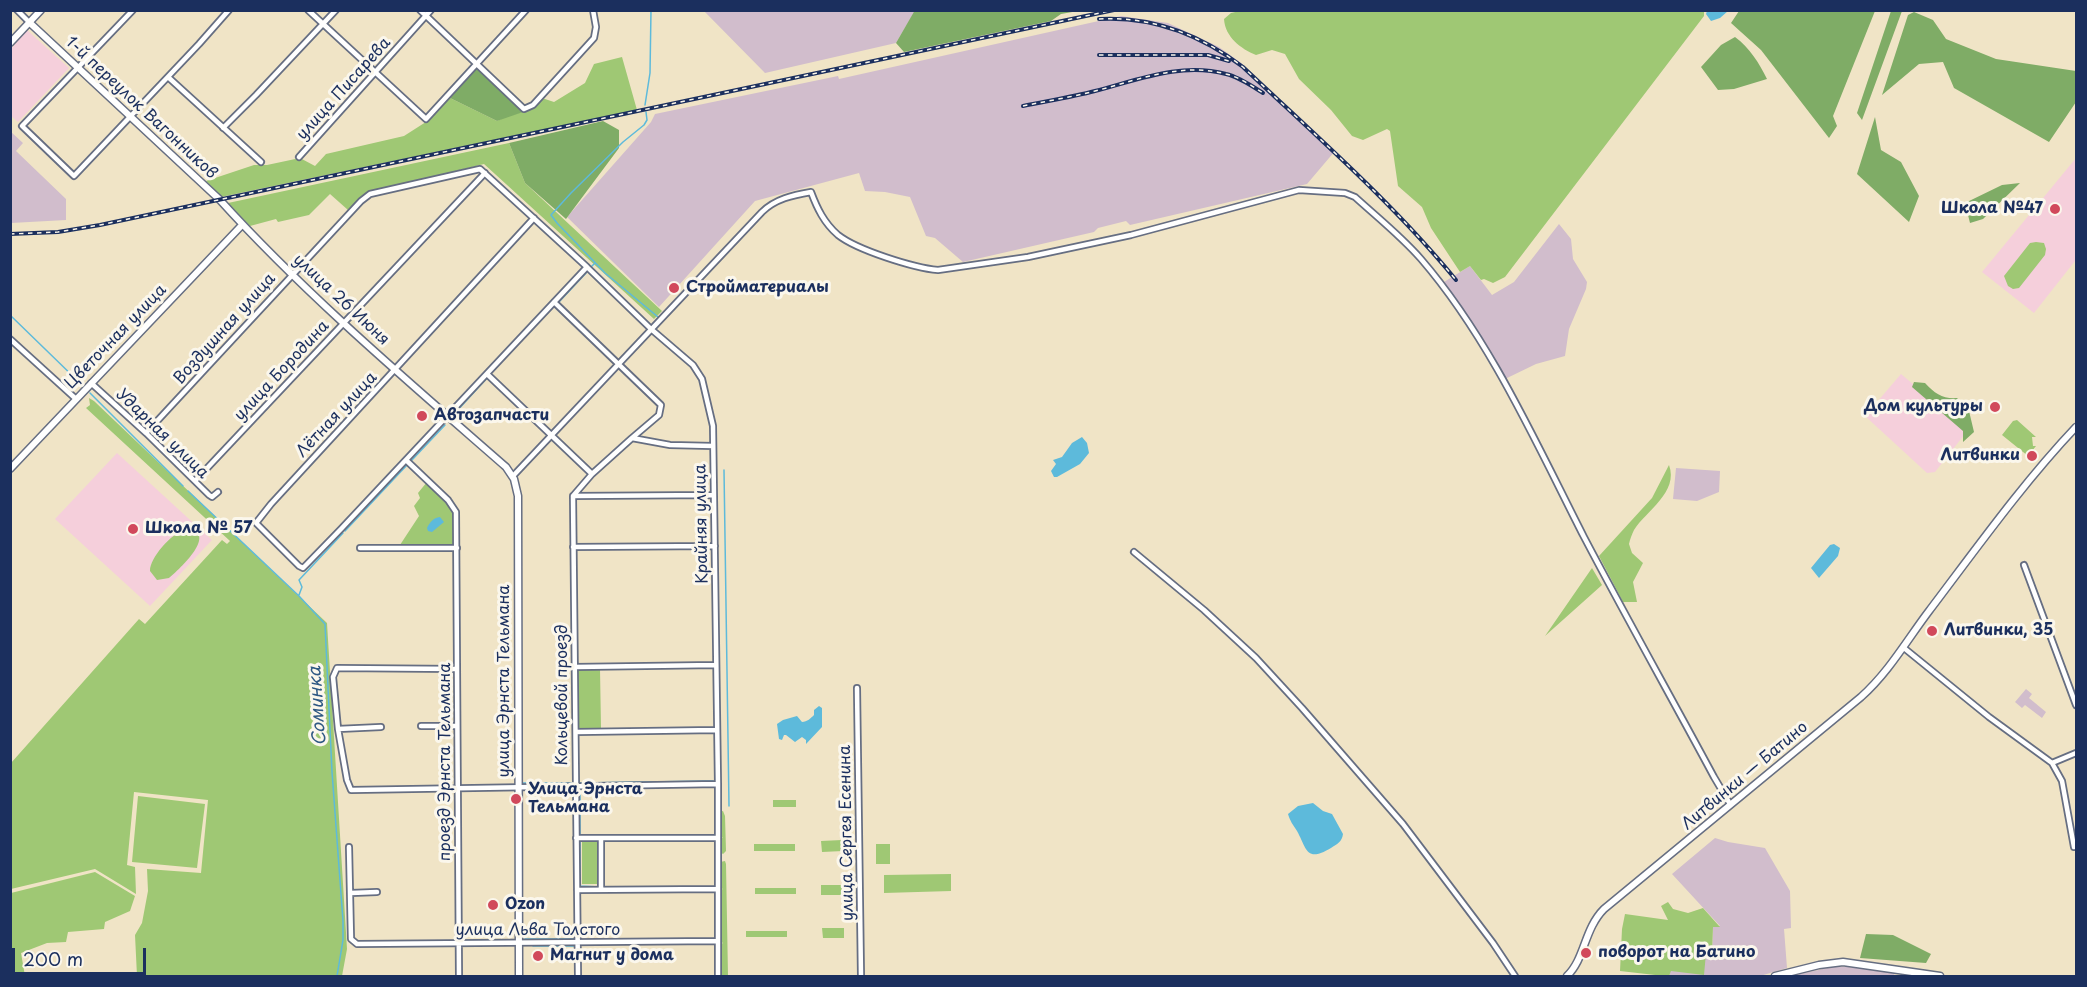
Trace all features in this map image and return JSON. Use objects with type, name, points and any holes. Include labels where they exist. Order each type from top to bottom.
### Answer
[{"type":"street","name":"1-й переулок Вагонников","points":[[17,10],[220,200]]},
{"type":"street","points":[[10,43],[41,10]]},
{"type":"street","points":[[133,10],[22,126],[74,176],[229,10]]},
{"type":"street","points":[[308,10],[426,119],[478,65],[526,10]]},
{"type":"street","points":[[223,128],[336,10]]},
{"type":"street","points":[[420,10],[524,109],[533,105],[594,38],[596,27],[593,10]]},
{"type":"street","name":"улица Писарева","points":[[299,157],[431,10]]},
{"type":"street","points":[[168,77],[261,162]]},
{"type":"street","name":"Крайняя улица","points":[[483,171],[699,373],[713,426],[718,976]]},
{"type":"street","name":"Воздушная улица","points":[[146,433],[293,273],[370,194],[483,171]]},
{"type":"street","name":"улица Бородина","points":[[195,481],[483,171]]},
{"type":"street","points":[[447,416],[507,468],[513,476],[771,203],[811,192],[816,207],[826,222],[840,236],[868,250],[925,269],[939,270],[1028,257],[1131,235],[1299,190],[1345,193],[1355,197],[1420,257],[1450,295],[1475,334],[1505,384],[1730,804]]},
{"type":"street","name":"улица 26 Июня","points":[[220,200],[242,225],[447,416]]},
{"type":"street","name":"Лётная улица","points":[[407,460],[303,568],[298,566],[256,523],[534,218]]},
{"type":"street","name":"Цветочная улица","points":[[10,470],[242,225]]},
{"type":"street","points":[[407,460],[587,267]]},
{"type":"street","points":[[554,302],[659,401],[662,410],[592,474],[573,496]]},
{"type":"street","points":[[10,339],[76,399]]},
{"type":"street","points":[[487,374],[592,474]]},
{"type":"street","name":"Ударная улица","points":[[91,383],[212,497],[218,492]]},
{"type":"street","name":"Литвинки — Батино","points":[[1567,976],[1575,968],[1590,926],[1599,914],[1865,693],[1889,668],[1942,594],[2056,449],[2076,427]]},
{"type":"street","points":[[632,438],[670,445],[713,446]]},
{"type":"street","name":"проезд Эрнста Тельмана","points":[[407,460],[453,506],[456,512],[459,976]]},
{"type":"street","name":"улица Эрнста Тельмана","points":[[513,476],[518,496],[519,976]]},
{"type":"street","points":[[573,496],[714,495]]},
{"type":"street","name":"Кольцевой проезд","points":[[573,496],[578,976]]},
{"type":"street","points":[[573,547],[715,546]]},
{"type":"street","points":[[360,548],[457,548]]},
{"type":"street","points":[[1134,552],[1204,610],[1256,658],[1302,708],[1403,824],[1515,976]]},
{"type":"street","points":[[2024,566],[2076,705]]},
{"type":"street","points":[[1904,648],[1989,717],[2052,763],[2062,781],[2074,847]]},
{"type":"street","points":[[575,667],[716,665]]},
{"type":"street","points":[[457,669],[337,668],[333,677],[338,729],[347,780],[351,790],[718,784]]},
{"type":"street","name":"улица Сергея Есенина","points":[[857,688],[861,976]]},
{"type":"street","points":[[421,726],[457,726]]},
{"type":"street","points":[[338,729],[381,727]]},
{"type":"street","points":[[576,732],[717,730]]},
{"type":"street","points":[[2052,763],[2076,753]]},
{"type":"street","points":[[576,838],[718,838]]},
{"type":"street","points":[[601,838],[602,890]]},
{"type":"street","points":[[349,847],[351,893],[377,892]]},
{"type":"street","points":[[577,890],[718,889]]},
{"type":"street","name":"улица Льва Толстого","points":[[351,893],[351,939],[357,944],[718,941]]},
{"type":"street","points":[[1775,976],[1819,964],[1843,962],[1940,976]]},
{"type":"shaded area","points":[[704,11],[915,11],[896,43],[765,73]]},
{"type":"shaded area","points":[[1121,16],[1168,23],[1219,47],[1241,63],[1335,151],[1307,184],[1130,225],[1126,221],[1098,228],[1094,232],[963,262],[935,238],[926,236],[910,197],[865,191],[859,173],[755,201],[659,307],[567,217],[651,122],[655,114],[838,76],[839,79]]},
{"type":"shaded area","points":[[27,30],[69,68],[18,122],[11,116],[11,49]]},
{"type":"shaded area","points":[[10,131],[23,143],[16,151],[66,199],[66,220],[11,223]]},
{"type":"shaded area","name":"Школа №47","points":[[2076,158],[2076,262],[2034,313],[1982,272]]},
{"type":"shaded area","points":[[1559,224],[1571,239],[1573,259],[1587,282],[1569,329],[1565,356],[1536,364],[1505,379],[1475,327],[1444,282],[1470,266],[1492,295],[1514,282]]},
{"type":"shaded area","points":[[1901,374],[1968,430],[1935,472],[1927,473],[1865,416]]},
{"type":"shaded area","name":"Школа № 57","points":[[117,453],[212,540],[150,606],[55,519]]},
{"type":"shaded area","points":[[1676,468],[1720,471],[1719,492],[1697,501],[1673,499]]},
{"type":"shaded area","points":[[2026,689],[2032,694],[2029,698],[2046,712],[2042,718],[2025,705],[2022,708],[2015,702]]},
{"type":"shaded area","points":[[1715,838],[1765,848],[1790,891],[1791,928],[1784,929],[1787,968],[1760,976],[1669,976],[1670,971],[1706,952],[1712,953],[1713,926],[1720,926],[1672,874]]},
{"type":"shaded area","points":[[1832,967],[1895,973],[1894,976],[1791,976]]},
{"type":"green space","points":[[915,10],[1078,11],[1061,14],[1051,21],[904,52],[896,43]]},
{"type":"green space","points":[[1244,10],[1704,10],[1704,16],[1505,277],[1493,283],[1481,280],[1470,266],[1460,272],[1431,228],[1422,207],[1398,186],[1390,131],[1387,129],[1363,140],[1352,136],[1331,110],[1299,79],[1285,54],[1272,50],[1256,55],[1235,42],[1227,31],[1224,19],[1231,13]]},
{"type":"green space","points":[[1739,11],[1875,11],[1833,116],[1837,126],[1829,138],[1761,50],[1731,23]]},
{"type":"green space","points":[[1891,11],[1902,11],[1862,120],[1857,113]]},
{"type":"green space","points":[[1914,12],[1933,20],[1946,39],[1996,59],[2076,71],[2076,102],[2049,142],[1954,88],[1943,62],[1919,64],[1882,95],[1908,15]]},
{"type":"green space","points":[[1735,37],[1754,56],[1767,79],[1734,89],[1718,90],[1701,67],[1721,45]]},
{"type":"green space","points":[[622,57],[637,110],[221,197],[206,181],[254,165],[267,165],[300,158],[315,166],[326,154],[404,136],[429,120],[450,98],[497,121],[526,110],[542,98],[554,102],[585,83],[594,64]]},
{"type":"green space","points":[[477,67],[523,112],[497,121],[450,98]]},
{"type":"green space","points":[[1875,117],[1881,150],[1901,162],[1919,196],[1909,222],[1857,174]]},
{"type":"green space","points":[[603,121],[619,130],[619,148],[566,219],[525,183],[509,143]]},
{"type":"green space","points":[[509,143],[525,183],[662,311],[654,319],[484,164],[367,193],[348,210],[330,194],[309,215],[278,222],[276,219],[250,226],[228,203]]},
{"type":"green space","points":[[2020,183],[1983,219],[1970,223],[1965,203],[2002,185]]},
{"type":"green space","points":[[2030,243],[2044,243],[2045,255],[2019,288],[2013,289],[2008,286],[2004,276]]},
{"type":"green space","points":[[1914,382],[1925,383],[1943,397],[1957,398],[1969,411],[1974,432],[1963,442],[1963,431],[1912,387]]},
{"type":"green space","points":[[89,398],[327,623],[347,949],[342,976],[137,976],[135,935],[142,923],[148,891],[147,869],[201,873],[208,800],[134,792],[127,865],[135,867],[136,894],[95,869],[11,889],[11,763],[139,619],[145,624],[222,540],[227,544],[230,541],[86,408],[90,405]]},
{"type":"green space","points":[[2017,420],[2036,437],[2032,437],[2033,446],[2036,446],[2028,456],[2002,435],[2013,421]]},
{"type":"green space","points":[[1669,465],[1671,475],[1665,492],[1639,523],[1629,542],[1632,553],[1643,563],[1633,582],[1637,602],[1623,602],[1599,556],[1652,498]]},
{"type":"green space","points":[[427,482],[451,510],[455,546],[398,548],[419,516],[414,506],[420,498],[418,493]]},
{"type":"green space","points":[[184,529],[195,531],[199,536],[199,543],[188,559],[169,578],[157,580],[150,571],[153,559],[168,541]]},
{"type":"green space","points":[[1592,568],[1602,585],[1545,636]]},
{"type":"green space","points":[[576,669],[600,669],[601,728],[577,729]]},
{"type":"green space","points":[[138,796],[205,804],[197,868],[132,862]]},
{"type":"green space","points":[[773,800],[796,800],[796,807],[773,807]]},
{"type":"green space","points":[[723,811],[726,851],[723,854],[720,852],[720,839],[723,837],[720,837],[719,812]]},
{"type":"green space","points":[[598,840],[599,884],[582,884],[582,841]]},
{"type":"green space","points":[[842,840],[843,851],[822,852],[821,841]]},
{"type":"green space","points":[[754,844],[795,844],[795,851],[754,851]]},
{"type":"green space","points":[[876,844],[890,844],[890,864],[876,864]]},
{"type":"green space","points":[[725,861],[728,976],[721,976],[721,944],[723,943],[721,942],[720,890],[723,889],[720,888],[720,862]]},
{"type":"green space","points":[[95,872],[135,896],[130,911],[105,922],[104,929],[68,932],[66,942],[47,943],[21,953],[25,976],[11,976],[11,893]]},
{"type":"green space","points":[[951,874],[951,891],[884,893],[884,875]]},
{"type":"green space","points":[[821,885],[842,885],[843,895],[821,895]]},
{"type":"green space","points":[[755,888],[796,888],[796,894],[755,894]]},
{"type":"green space","points":[[1668,902],[1673,909],[1688,913],[1703,908],[1720,927],[1713,927],[1712,953],[1706,953],[1704,975],[1671,971],[1669,976],[1664,976],[1620,971],[1625,914],[1668,920],[1661,906]]},
{"type":"green space","points":[[822,928],[844,928],[844,938],[823,938]]},
{"type":"green space","points":[[746,931],[787,931],[787,937],[746,937]]},
{"type":"green space","points":[[1866,934],[1893,935],[1931,954],[1926,963],[1860,958]]},
{"type":"water","points":[[1707,10],[1728,11],[1720,18],[1711,21],[1706,14]]},
{"type":"water","points":[[1082,437],[1087,443],[1089,453],[1080,464],[1054,477],[1051,471],[1056,464],[1053,460],[1062,457],[1072,443]]},
{"type":"water","points":[[440,517],[444,522],[432,532],[428,531],[427,528],[431,522]]},
{"type":"water","points":[[1834,544],[1840,548],[1838,556],[1819,578],[1811,568],[1830,545]]},
{"type":"water","points":[[819,706],[822,708],[822,727],[806,744],[806,740],[802,737],[795,742],[786,735],[782,740],[779,739],[777,724],[797,716],[802,722],[809,720]]},
{"type":"water","points":[[1313,803],[1323,811],[1332,814],[1343,834],[1337,844],[1317,854],[1308,852],[1288,814],[1298,806]]},
{"type":"waterway","points":[[645,105],[650,73],[651,10]]},
{"type":"waterway","points":[[646,112],[647,120],[644,125],[623,142],[551,215],[605,273],[658,317]]},
{"type":"waterway","points":[[591,267],[595,263]]},
{"type":"waterway","points":[[558,303],[586,273]]},
{"type":"waterway","points":[[489,375],[554,306]]},
{"type":"waterway","name":"Соминка","points":[[10,315],[80,383]]},
{"type":"waterway","points":[[455,413],[487,378]]},
{"type":"waterway","name":"Соминка","points":[[90,393],[183,486]]},
{"type":"waterway","points":[[411,461],[445,425]]},
{"type":"waterway","points":[[345,531],[407,465]]},
{"type":"waterway","points":[[724,470],[729,806]]},
{"type":"waterway","name":"Соминка","points":[[188,491],[299,596],[325,624],[332,772],[343,921],[343,940],[337,976]]},
{"type":"waterway","points":[[299,595],[302,587],[299,580],[343,533]]},
{"type":"waterway","points":[[579,783],[713,781]]},
{"type":"waterway","points":[[521,783],[573,783]]},
{"type":"waterway","points":[[580,837],[580,789],[713,786]]},
{"type":"waterway","points":[[556,789],[574,790]]},
{"type":"waterway","points":[[580,835],[714,835]]},
{"type":"waterway","points":[[580,839],[580,886],[600,887]]},
{"type":"waterway","points":[[604,887],[604,841],[715,841]]},
{"type":"waterway","points":[[525,939],[575,939],[575,918]]},
{"type":"waterway","points":[[533,946],[574,946]]},
{"type":"railway","points":[[10,234],[58,232],[100,225],[1114,10]]},
{"type":"railway","points":[[1099,19],[1157,24],[1193,37],[1243,67],[1379,196],[1456,280]]},
{"type":"railway","points":[[1099,55],[1208,55],[1229,61]]},
{"type":"railway","points":[[1023,106],[1160,74],[1193,70],[1231,75],[1263,93]]},
{"type":"place","name":"Школа №47","points":[[2055,209]]},
{"type":"place","name":"Стройматериалы","points":[[674,288]]},
{"type":"place","name":"Дом культуры","points":[[1995,407]]},
{"type":"place","name":"Автозапчасти","points":[[422,416]]},
{"type":"place","name":"Литвинки","points":[[2032,456]]},
{"type":"place","name":"Школа № 57","points":[[133,529]]},
{"type":"place","name":"Литвинки, 35","points":[[1932,631]]},
{"type":"place","name":"Улица Эрнста Тельмана","points":[[516,799]]},
{"type":"place","name":"Ozon","points":[[493,905]]},
{"type":"place","name":"поворот на Батино","points":[[1586,953]]},
{"type":"place","name":"Магнит у дома","points":[[538,956]]}]
